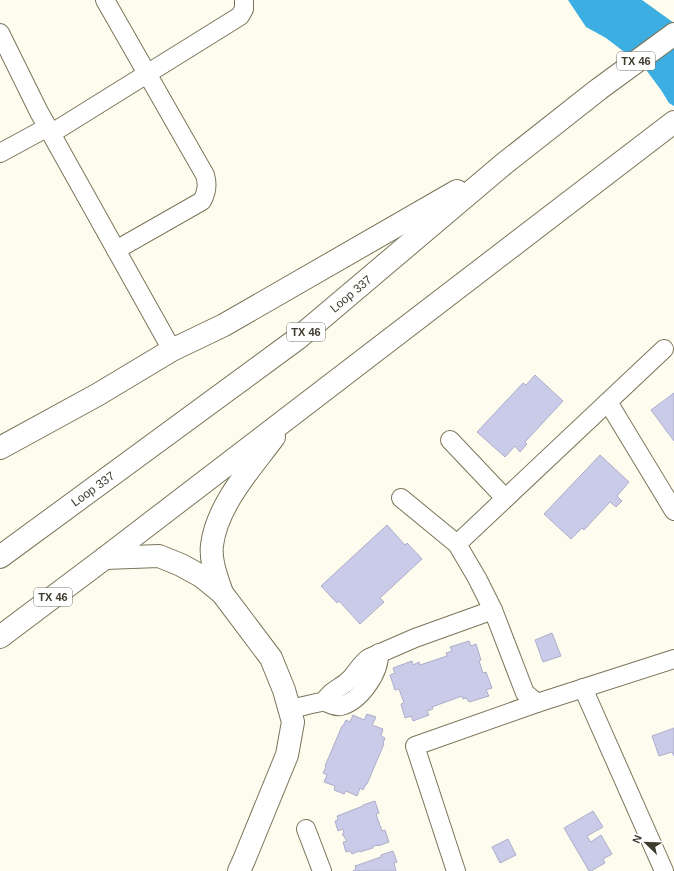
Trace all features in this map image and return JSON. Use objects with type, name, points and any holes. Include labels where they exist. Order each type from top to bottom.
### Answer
[{"type":"main road","name":"Loop 337","points":[[0,557],[297,339],[505,163],[599,89],[674,34]]},
{"type":"main road","name":"TX 46","points":[[0,637],[674,122]]},
{"type":"main road","points":[[0,448],[97,395],[172,350],[224,325],[505,163]]},
{"type":"main road","points":[[222,593],[213,563],[212,551],[218,522],[236,488],[290,416]]},
{"type":"main road","points":[[105,558],[159,556],[181,565],[201,576],[222,593],[272,658],[284,690],[293,722],[287,754],[244,860],[238,871]]},
{"type":"street","points":[[105,0],[205,175],[207,190],[202,201],[116,250]]},
{"type":"street","points":[[0,153],[50,130],[147,74],[240,16],[244,9],[244,0]]},
{"type":"street","points":[[0,33],[50,130],[172,350]]},
{"type":"street","points":[[457,544],[664,348]]},
{"type":"street","points":[[608,402],[674,511]]},
{"type":"street","points":[[450,440],[505,498]]},
{"type":"street","points":[[401,498],[457,544],[477,578],[493,610],[526,693],[538,703]]},
{"type":"street","points":[[290,709],[324,702],[330,693],[350,680],[365,660],[379,653],[415,638],[493,610]]},
{"type":"street","points":[[456,871],[415,746],[538,703],[674,659]]},
{"type":"street","points":[[583,688],[612,757],[664,871]]},
{"type":"street","points":[[306,829],[322,871]]},
{"type":"water","points":[[568,0],[642,0],[674,23],[674,106],[669,103],[644,67],[606,38],[586,27]]},
{"type":"building","points":[[535,375],[563,401],[525,442],[527,444],[520,452],[515,446],[505,457],[477,432],[523,383],[526,385]]},
{"type":"building","points":[[674,393],[674,441],[651,410]]},
{"type":"building","points":[[600,455],[629,482],[617,496],[622,501],[616,507],[610,502],[584,530],[582,528],[571,539],[544,514]]},
{"type":"building","points":[[387,525],[405,545],[407,543],[422,559],[380,598],[384,602],[360,624],[339,601],[337,603],[321,586]]},
{"type":"building","points":[[552,633],[561,656],[543,662],[535,640]]},
{"type":"building","points":[[469,641],[471,646],[476,644],[483,673],[486,672],[492,688],[486,690],[489,696],[469,702],[466,698],[463,699],[462,696],[432,707],[433,709],[427,711],[429,715],[413,721],[411,716],[405,718],[401,704],[404,703],[399,689],[395,690],[390,675],[395,673],[393,668],[412,661],[413,665],[419,662],[420,665],[447,656],[446,653],[452,651],[450,647]]},
{"type":"building","points":[[367,714],[376,717],[372,725],[383,729],[381,736],[385,738],[384,744],[363,790],[360,788],[357,796],[346,791],[344,794],[334,790],[335,786],[324,782],[327,775],[323,773],[326,767],[325,766],[346,720],[350,722],[353,715],[364,720]]},
{"type":"building","points":[[674,728],[674,756],[672,752],[659,756],[652,736]]},
{"type":"building","points":[[375,801],[379,813],[376,814],[382,831],[385,830],[389,842],[352,854],[350,851],[346,852],[343,842],[347,841],[342,834],[344,833],[343,829],[338,831],[335,821],[338,820],[337,816]]},
{"type":"building","points":[[593,811],[603,827],[587,836],[591,842],[601,835],[612,854],[603,859],[605,863],[589,871],[564,828]]},
{"type":"building","points":[[508,839],[516,855],[500,863],[492,847]]},
{"type":"building","points":[[393,851],[397,862],[394,863],[396,871],[353,871],[356,869],[355,866]]}]
